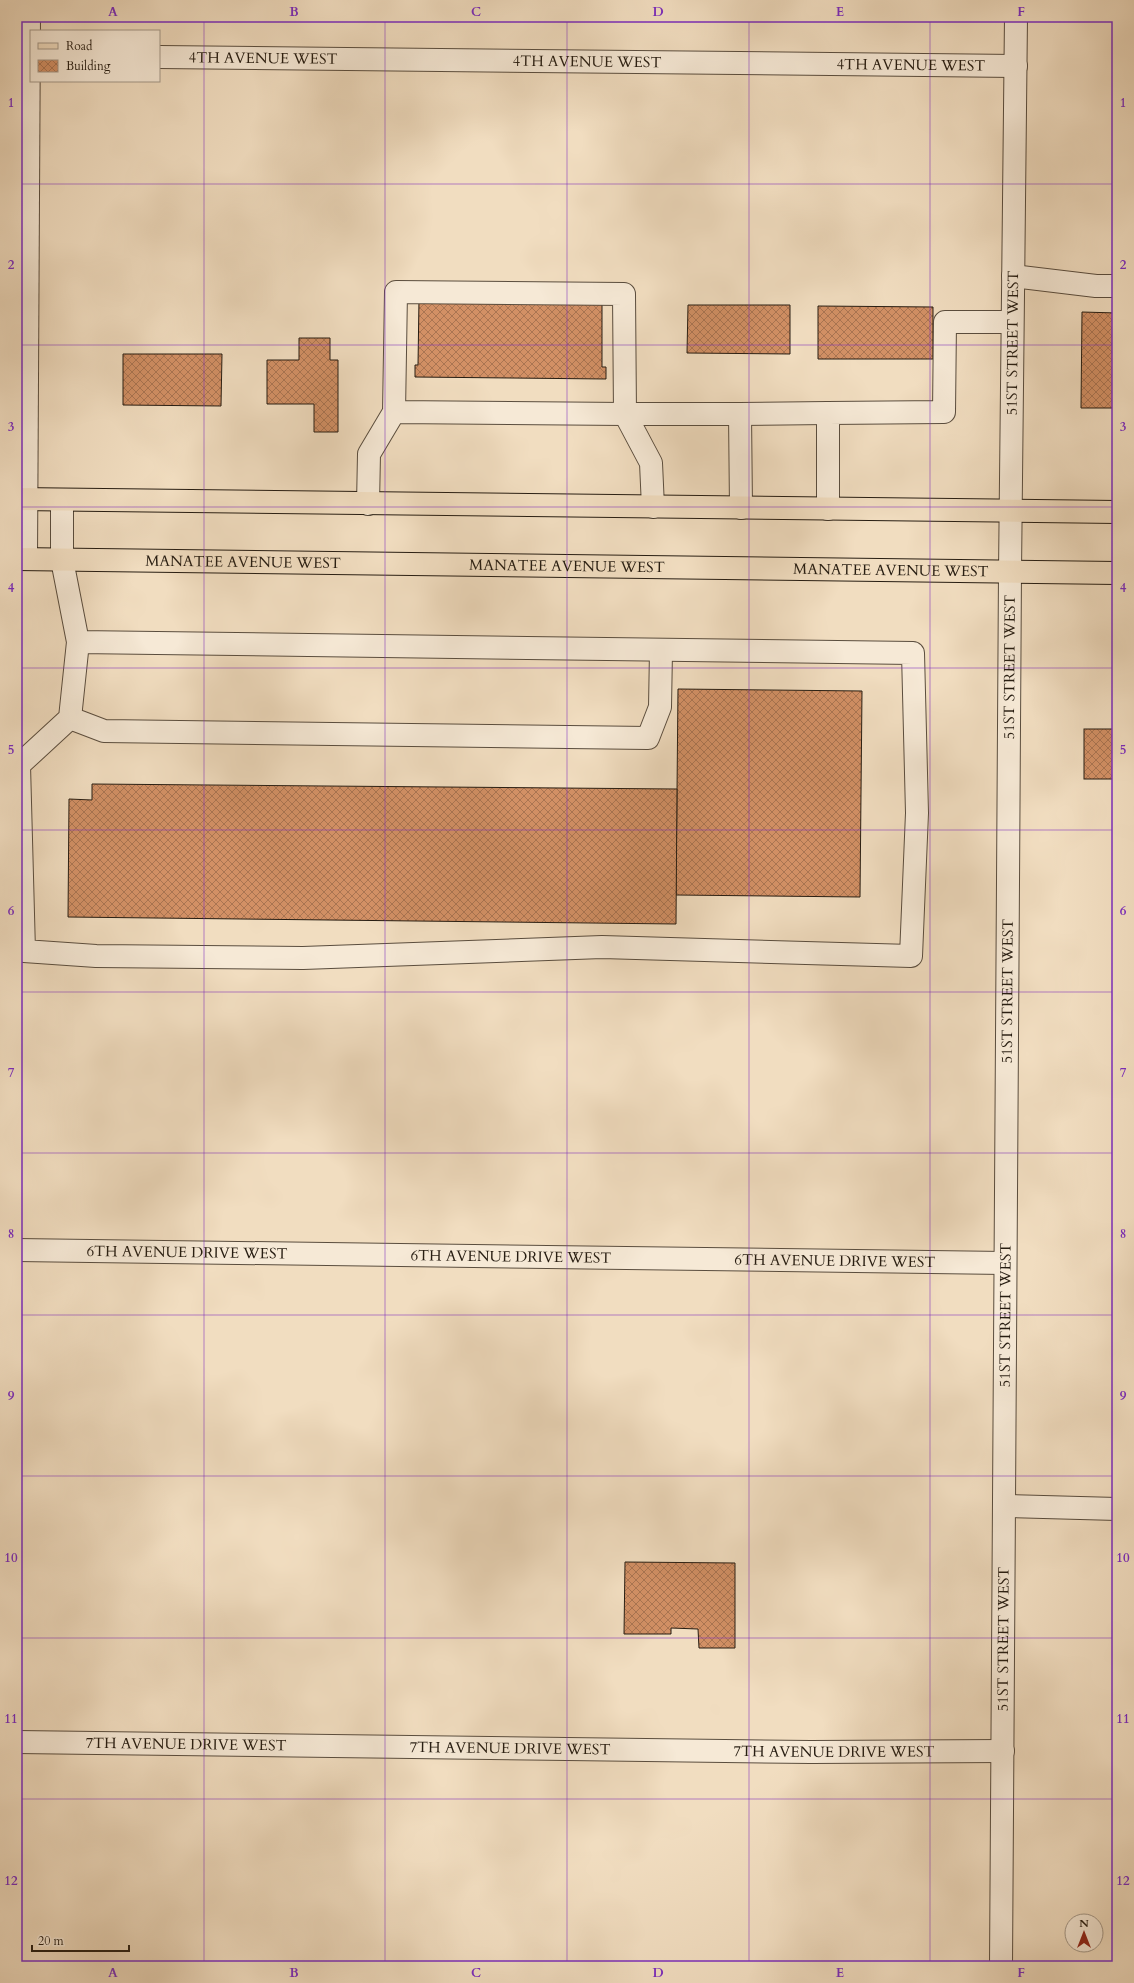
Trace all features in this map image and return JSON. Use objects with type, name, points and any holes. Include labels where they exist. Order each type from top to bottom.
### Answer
[{"type":"main road","points":[[21,499],[1117,512]]},
{"type":"main road","name":"MANATEE AVENUE WEST","points":[[21,559],[1117,573]]},
{"type":"street","points":[[21,559],[26,56],[29,17]]},
{"type":"street","name":"51ST STREET WEST","points":[[1001,1966],[1010,511],[1016,17]]},
{"type":"street","name":"4TH AVENUE WEST","points":[[160,57],[1016,66]]},
{"type":"street","points":[[1013,276],[1096,286],[1117,286]]},
{"type":"street","points":[[368,504],[368,454],[394,412],[396,292],[624,294],[625,414],[650,463],[653,507]]},
{"type":"street","points":[[394,412],[740,414],[944,412],[945,322],[1012,322]]},
{"type":"street","points":[[828,413],[828,509]]},
{"type":"street","points":[[740,414],[741,508]]},
{"type":"street","points":[[62,500],[62,560],[78,642],[70,718],[19,765],[24,951],[96,956],[303,958],[602,947],[911,956],[917,813],[913,653],[661,651],[78,642]]},
{"type":"street","points":[[70,718],[104,731],[648,738],[660,707],[661,651]]},
{"type":"street","name":"6TH AVENUE DRIVE WEST","points":[[17,1250],[1005,1263]]},
{"type":"street","points":[[1005,1506],[1117,1509]]},
{"type":"street","name":"7TH AVENUE DRIVE WEST","points":[[17,1742],[811,1752],[1003,1751]]},
{"type":"building","points":[[419,299],[602,301],[602,367],[606,367],[606,379],[415,377],[415,365],[418,365]]},
{"type":"building","points":[[688,305],[790,305],[790,354],[687,353]]},
{"type":"building","points":[[818,306],[933,307],[933,359],[818,359]]},
{"type":"building","points":[[1082,312],[1117,313],[1117,408],[1081,408]]},
{"type":"building","points":[[299,338],[330,338],[330,360],[338,360],[338,432],[314,432],[314,404],[267,404],[267,360],[299,360]]},
{"type":"building","points":[[123,354],[222,354],[221,406],[123,405]]},
{"type":"building","points":[[678,689],[862,691],[860,897],[676,895]]},
{"type":"building","points":[[1084,729],[1117,729],[1117,779],[1084,779]]},
{"type":"building","points":[[92,784],[677,789],[676,924],[68,917],[69,799],[92,800]]},
{"type":"building","points":[[625,1562],[735,1563],[735,1648],[699,1648],[698,1629],[671,1628],[671,1634],[624,1634]]}]
